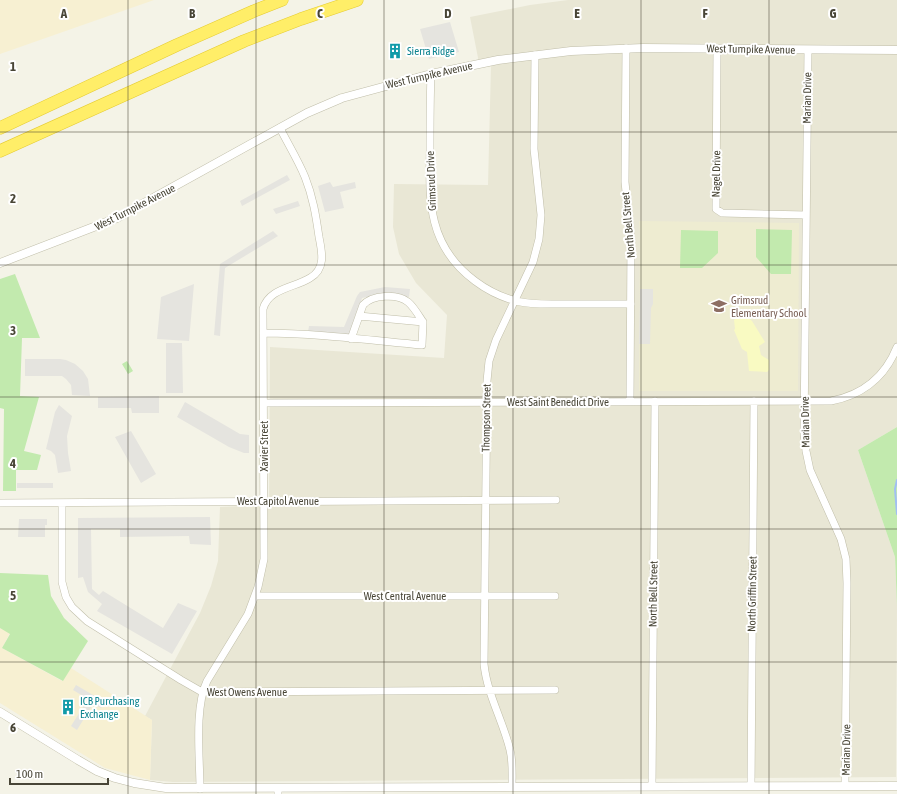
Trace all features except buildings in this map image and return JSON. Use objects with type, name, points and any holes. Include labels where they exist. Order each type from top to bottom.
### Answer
[{"type":"highway","points":[[0,127],[184,42],[282,0]]},
{"type":"highway","points":[[0,151],[278,27],[357,0]]},
{"type":"highway","points":[[0,159],[213,55]]},
{"type":"street","name":"West Turnpike Avenue","points":[[0,263],[117,218],[312,110],[342,98],[431,74],[534,55],[626,48],[897,50]]},
{"type":"street","name":"North Bell Street","points":[[626,48],[625,182],[631,233],[630,401]]},
{"type":"street","name":"Nagel Drive","points":[[717,48],[716,209],[722,213],[806,215]]},
{"type":"street","name":"Marian Drive","points":[[808,50],[804,438],[813,478],[838,529],[846,559],[846,786]]},
{"type":"street","name":"Thompson Street","points":[[512,787],[510,752],[485,672],[484,596],[486,402],[489,361],[496,340],[533,262],[538,247],[540,207],[534,149],[534,55]]},
{"type":"street","name":"Grimsrud Drive","points":[[431,74],[431,210],[436,228],[447,251],[464,272],[487,289],[515,301],[537,304],[631,304]]},
{"type":"street","name":"Xavier Street","points":[[200,789],[200,711],[202,692],[207,681],[244,621],[255,596],[264,559],[263,310],[268,299],[279,291],[314,276],[319,270],[322,258],[316,213],[310,192],[302,170],[280,128]]},
{"type":"street","points":[[263,333],[284,333],[351,339],[422,345],[424,322],[408,302],[402,298],[379,296],[367,301],[363,305],[351,339]]},
{"type":"street","points":[[359,316],[424,322]]},
{"type":"street","name":"West Saint Benedict Drive","points":[[264,403],[822,401],[850,396],[866,387],[885,369],[897,347]]},
{"type":"street","name":"North Bell Street","points":[[652,786],[655,401]]},
{"type":"street","name":"North Griffin Street","points":[[751,786],[754,401]]},
{"type":"street","name":"West Capitol Avenue","points":[[0,503],[556,500]]},
{"type":"street","name":"West Owens Avenue","points":[[62,502],[62,582],[66,597],[72,607],[87,621],[202,692],[555,690]]},
{"type":"street","name":"West Central Avenue","points":[[255,596],[555,596]]},
{"type":"street","points":[[0,712],[78,760],[106,775],[144,785],[166,788],[278,791],[512,787],[897,786]]},
{"type":"shaded area","points":[[0,0],[154,0],[0,54]]},
{"type":"shaded area","points":[[568,0],[897,0],[897,427],[858,450],[895,557],[897,606],[896,777],[173,782],[150,780],[152,720],[145,716],[200,613],[211,586],[218,561],[220,507],[269,505],[270,347],[444,358],[447,315],[416,283],[399,254],[393,227],[394,184],[488,185],[491,66],[480,68],[470,17],[530,5]]},
{"type":"shaded area","points":[[450,22],[459,52],[429,59],[420,29]]},
{"type":"shaded area","points":[[287,175],[290,180],[242,206],[240,201]]},
{"type":"shaded area","points":[[330,182],[333,187],[355,182],[356,188],[340,192],[344,208],[325,212],[318,186]]},
{"type":"shaded area","points":[[298,201],[300,206],[276,214],[273,209]]},
{"type":"shaded area","name":"Grimsrud Elementary School","points":[[639,221],[799,223],[798,391],[639,391]]},
{"type":"shaded area","points":[[756,229],[792,230],[791,274],[771,274],[756,257]]},
{"type":"shaded area","points":[[681,230],[718,231],[718,253],[702,268],[680,268]]},
{"type":"shaded area","points":[[273,231],[278,236],[225,268],[220,336],[214,335],[220,264]]},
{"type":"shaded area","points":[[15,274],[40,338],[22,338],[20,396],[39,397],[24,451],[41,455],[37,470],[16,470],[16,491],[3,491],[4,409],[0,408],[0,279]]},
{"type":"shaded area","points":[[194,284],[189,341],[157,339],[161,297]]},
{"type":"shaded area","points":[[385,287],[410,289],[409,297],[382,294],[362,298],[349,335],[308,332],[309,326],[344,327],[360,292]]},
{"type":"shaded area","points":[[640,289],[653,289],[650,344],[639,344]]},
{"type":"shaded area","points":[[166,343],[182,343],[183,393],[166,393]]},
{"type":"shaded area","points":[[25,359],[60,359],[75,364],[83,371],[88,379],[90,396],[72,395],[71,385],[62,376],[25,376]]},
{"type":"shaded area","points":[[127,361],[133,371],[128,374],[122,364]]},
{"type":"shaded area","points":[[159,396],[159,413],[132,413],[131,408],[98,408],[98,397]]},
{"type":"shaded area","points":[[185,402],[240,434],[249,435],[249,453],[244,453],[229,447],[177,417]]},
{"type":"shaded area","points":[[59,405],[72,416],[67,436],[71,471],[58,473],[55,455],[46,449],[55,412]]},
{"type":"shaded area","points":[[897,427],[897,606],[895,557],[858,450]]},
{"type":"shaded area","points":[[131,431],[156,474],[141,483],[115,437]]},
{"type":"shaded area","points":[[17,483],[53,483],[53,488],[17,488]]},
{"type":"shaded area","points":[[210,517],[211,545],[190,544],[189,536],[120,537],[120,529],[91,529],[92,589],[99,595],[103,591],[163,628],[178,603],[197,611],[172,654],[97,611],[102,604],[88,592],[83,577],[78,578],[78,518]]},
{"type":"shaded area","points":[[19,519],[47,519],[47,525],[45,525],[45,537],[18,537]]},
{"type":"shaded area","points":[[0,573],[48,575],[51,596],[64,618],[88,641],[63,681],[2,648],[10,634],[0,628]]},
{"type":"shaded area","points":[[0,628],[10,633],[2,648],[62,681],[71,668],[152,720],[150,780],[105,768],[0,703]]},
{"type":"shaded area","points":[[76,685],[105,702],[101,708],[93,704],[77,730],[71,726],[88,699],[73,690]]},
{"type":"sand","points":[[742,312],[752,321],[765,342],[759,346],[761,355],[769,360],[769,370],[767,372],[749,371],[747,352],[742,349],[734,330],[734,320]]},
{"type":"waterway","points":[[897,480],[895,489],[897,514]]},
{"type":"place","name":"Sierra Ridge","points":[[395,51]]},
{"type":"place","name":"Grimsrud Elementary School","points":[[719,306]]},
{"type":"place","name":"ICB Purchasing Exchange","points":[[68,707]]}]
